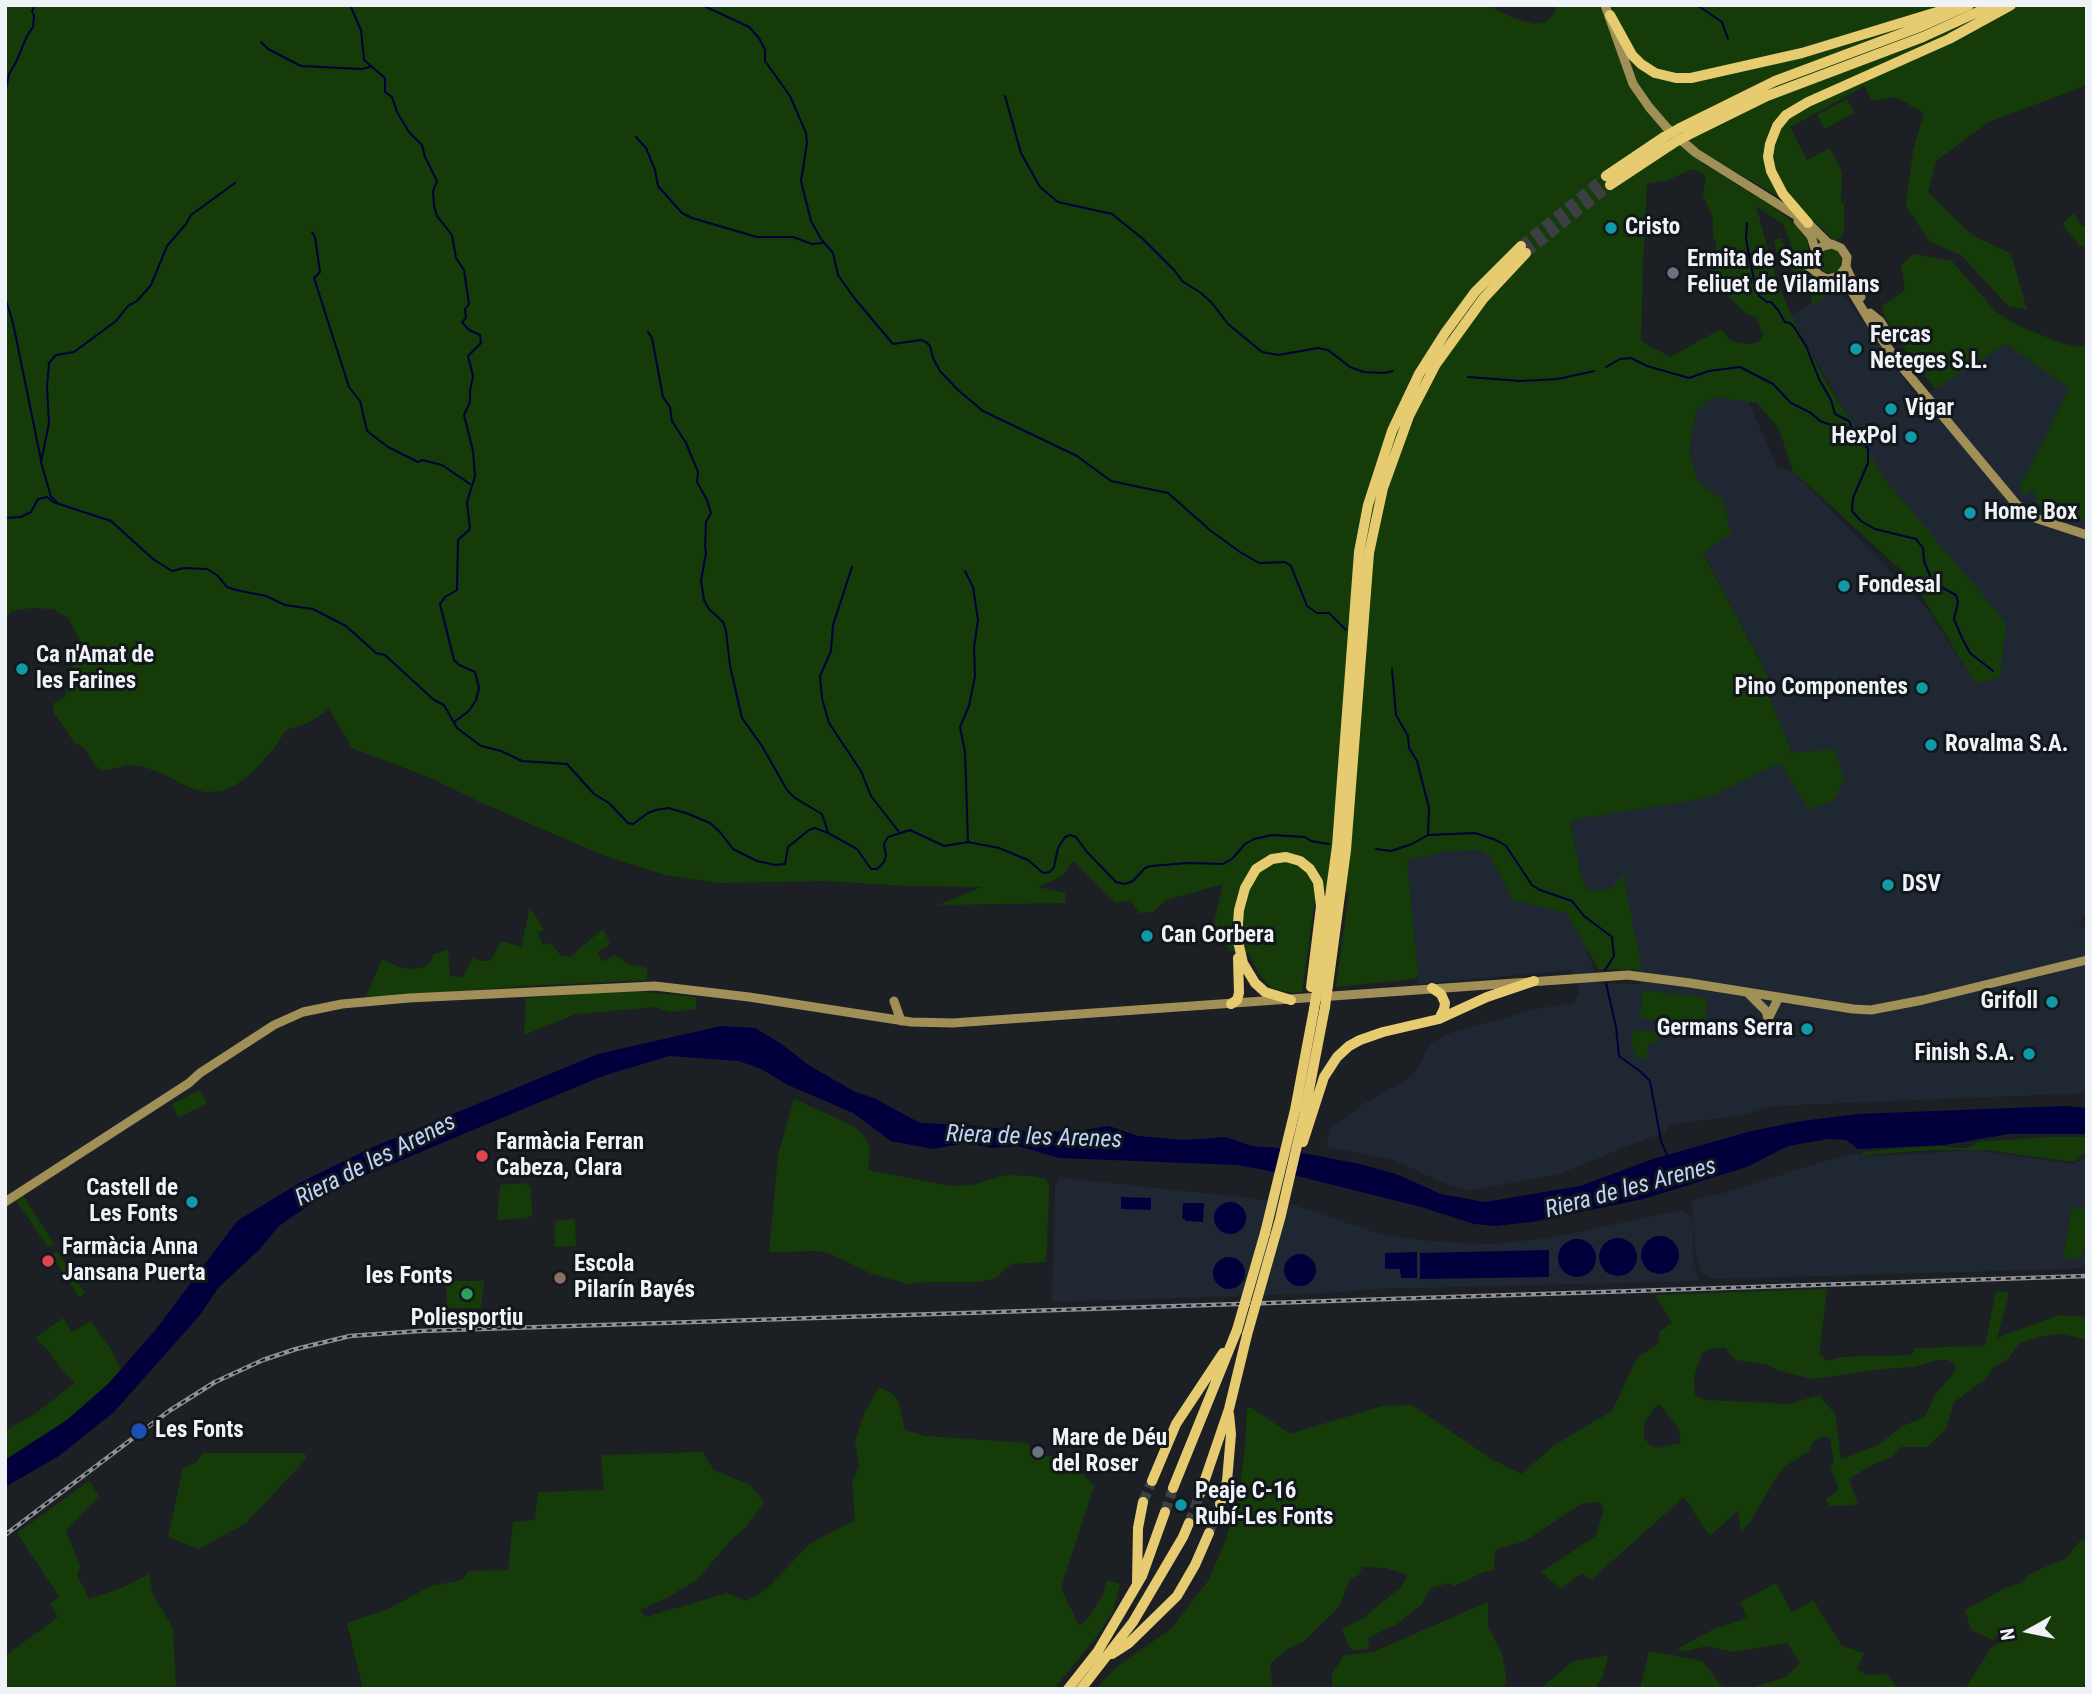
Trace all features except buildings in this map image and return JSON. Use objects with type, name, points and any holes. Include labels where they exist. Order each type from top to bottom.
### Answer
[{"type":"highway","points":[[1608,9],[1632,55],[1641,64],[1655,74],[1691,78],[1802,53],[1960,5]]},
{"type":"highway","points":[[1608,180],[1668,140],[1760,87],[1922,26],[1969,5]]},
{"type":"highway","points":[[1684,131],[1767,96],[1931,34],[1993,5]]},
{"type":"highway","points":[[1808,223],[1779,188],[1770,171],[1770,144],[1774,132],[1786,116],[1808,102],[1949,39],[2011,5]]},
{"type":"highway","points":[[1173,1488],[1239,1335],[1273,1243],[1303,1113],[1319,986],[1349,826],[1369,553],[1383,488],[1409,416],[1436,364],[1483,299],[1524,250]]},
{"type":"highway","points":[[1231,1004],[1237,1000],[1239,993],[1237,919],[1248,883],[1256,869],[1268,860],[1280,857],[1304,863],[1317,879],[1321,896],[1319,986],[1304,1068],[1303,1113]]},
{"type":"highway","points":[[1237,937],[1243,962],[1255,983],[1265,992],[1291,1000]]},
{"type":"highway","points":[[1200,1494],[1229,1409],[1239,1335],[1257,1264],[1303,1113],[1337,1057],[1360,1040],[1438,1019],[1534,981]]},
{"type":"highway","points":[[1432,988],[1441,994],[1445,1003],[1438,1019]]},
{"type":"highway","points":[[1152,1481],[1176,1424],[1217,1361],[1239,1335]]},
{"type":"highway","points":[[1220,1504],[1227,1481],[1231,1434],[1229,1409]]},
{"type":"highway","points":[[1137,1585],[1138,1528],[1143,1502]]},
{"type":"highway","points":[[1068,1689],[1098,1651],[1137,1585],[1165,1512]]},
{"type":"highway","points":[[1081,1689],[1133,1622],[1189,1523]]},
{"type":"highway","points":[[1107,1657],[1129,1643],[1177,1596],[1209,1533]]},
{"type":"main road","points":[[1608,9],[1633,84],[1667,128],[1696,153],[1808,223],[1829,244]]},
{"type":"main road","points":[[1790,212],[1808,233],[1816,252]]},
{"type":"main road","points":[[1800,261],[1823,278],[1835,278],[1842,274],[1846,267],[1847,260],[1843,251],[1835,245],[1823,246],[1816,252],[1814,270]]},
{"type":"main road","points":[[1846,267],[1902,367],[2022,509],[2040,520],[2087,535]]},
{"type":"main road","points":[[1835,278],[1852,292],[1884,334]]},
{"type":"main road","points":[[8,1197],[189,1083],[274,1025],[295,1014],[324,1007],[387,1000],[656,986],[749,997],[901,1021],[953,1023],[1628,975],[1853,1009],[1879,1009],[2087,960]]},
{"type":"main road","points":[[1747,992],[1766,1011],[1777,997]]},
{"type":"main road","points":[[883,1018],[892,1014],[895,1004],[901,1021]]},
{"type":"shaded area","points":[[1839,288],[1918,399],[2006,344],[2075,392],[2087,411],[2087,912],[2078,923],[2087,932],[2087,1093],[1773,1106],[1745,1115],[1666,1125],[1667,1133],[1559,1174],[1466,1191],[1391,1159],[1326,1147],[1330,1129],[1363,1104],[1406,1080],[1415,1072],[1431,1043],[1451,1033],[1536,1009],[1574,1003],[1580,993],[1572,970],[1418,984],[1407,860],[1449,851],[1481,850],[1497,868],[1513,900],[1567,913],[1581,935],[1599,984],[1641,984],[1621,890],[1589,892],[1581,878],[1570,819],[1707,798],[1792,753],[1763,681],[1769,677],[1703,552],[1723,500],[1698,481],[1689,451],[1696,411],[1714,397],[1748,401],[1777,467],[1793,471],[1929,611],[1975,683],[1879,473],[1791,315]]},
{"type":"shaded area","points":[[1974,1150],[2074,1164],[2087,1154],[2087,1267],[1714,1279],[1701,1272],[1695,1251],[1692,1201],[1855,1154],[1885,1156]]},
{"type":"shaded area","points":[[1062,1178],[1294,1205],[1379,1234],[1461,1243],[1491,1244],[1550,1238],[1682,1210],[1693,1219],[1693,1256],[1698,1281],[1374,1289],[1330,1293],[1052,1302],[1055,1189]]},
{"type":"green space","points":[[5,5],[1488,5],[1513,18],[1534,24],[1545,22],[1551,17],[1556,11],[1556,5],[2087,5],[2087,85],[1989,122],[1936,161],[1928,192],[1972,235],[2011,254],[2027,310],[2008,306],[1961,255],[1930,242],[1906,206],[1913,151],[1924,113],[1896,97],[1871,101],[1865,86],[1790,127],[1807,160],[1830,148],[1842,172],[1841,203],[1844,203],[1844,226],[1839,239],[1831,237],[1787,195],[1772,161],[1774,141],[1791,107],[1767,147],[1784,200],[1712,158],[1702,163],[1773,207],[1793,222],[1807,238],[1809,252],[1808,257],[1803,259],[1797,256],[1792,248],[1783,224],[1756,206],[1777,282],[1791,315],[1828,385],[1882,476],[2006,623],[2000,678],[1975,683],[1913,581],[1793,471],[1779,429],[1757,403],[1714,397],[1696,411],[1689,451],[1698,481],[1723,500],[1731,533],[1703,553],[1769,678],[1763,681],[1792,753],[1835,749],[1844,781],[1831,801],[1809,809],[1780,763],[1707,798],[1570,820],[1581,878],[1589,891],[1611,889],[1623,874],[1642,970],[1598,969],[1567,913],[1513,900],[1497,868],[1481,850],[1449,851],[1407,860],[1418,975],[1415,979],[1336,987],[1349,893],[1316,891],[1302,992],[1292,993],[1272,988],[1259,974],[1249,954],[1231,951],[1212,931],[1223,884],[1166,900],[1153,912],[1139,913],[1130,900],[1116,903],[1073,861],[1062,876],[1038,887],[1065,893],[1066,903],[938,905],[982,887],[824,881],[719,883],[665,875],[605,856],[431,778],[352,748],[329,709],[308,723],[286,730],[250,775],[221,791],[205,792],[188,787],[141,766],[128,765],[102,771],[85,749],[74,742],[54,713],[53,704],[65,696],[69,673],[80,651],[79,639],[68,618],[53,609],[31,608],[12,611],[5,619]],"holes":[[[1693,169],[1706,176],[1703,195],[1713,218],[1713,237],[1716,241],[1713,266],[1730,298],[1748,315],[1756,317],[1763,335],[1759,342],[1737,343],[1730,340],[1721,329],[1670,357],[1641,341],[1647,184],[1667,180]]]},
{"type":"green space","points":[[1847,99],[1854,113],[1825,129],[1817,115]]},
{"type":"green space","points":[[2074,213],[2082,227],[2087,225],[2087,248],[2079,245],[2062,224]]},
{"type":"green space","points":[[1781,238],[1790,261],[1809,273],[1817,283],[1835,291],[1812,305],[1811,295],[1797,273],[1784,264],[1777,253],[1774,240]]},
{"type":"green space","points":[[1830,249],[1841,256],[1842,261],[1835,272],[1830,273],[1819,266],[1818,261],[1825,250]]},
{"type":"green space","points":[[1914,254],[1952,261],[1996,312],[2017,325],[2061,343],[2079,347],[2087,344],[2087,521],[2035,502],[2035,493],[2030,490],[2026,496],[2019,487],[2069,388],[2006,344],[1935,389],[1900,342],[1884,315],[1882,306],[1905,290],[1901,265]]},
{"type":"green space","points":[[530,908],[544,929],[538,933],[543,945],[551,943],[561,956],[570,957],[603,929],[610,944],[598,952],[602,962],[615,955],[629,964],[647,968],[647,980],[522,986],[365,999],[382,959],[399,967],[412,969],[425,967],[434,954],[448,950],[450,976],[463,977],[473,957],[480,961],[489,961],[501,941],[521,947]]},
{"type":"green space","points":[[1643,990],[1707,998],[1705,1020],[1699,1020],[1697,1031],[1668,1028],[1669,1022],[1640,1018]]},
{"type":"green space","points":[[643,992],[696,997],[696,1009],[670,1012],[655,1007],[576,1014],[524,1035],[526,998]]},
{"type":"green space","points":[[1640,1030],[1658,1034],[1658,1043],[1649,1043],[1647,1059],[1644,1060],[1635,1054],[1632,1046],[1632,1033]]},
{"type":"green space","points":[[200,1090],[207,1104],[178,1117],[172,1104]]},
{"type":"green space","points":[[794,1099],[857,1129],[867,1140],[870,1149],[868,1170],[951,1186],[972,1185],[1006,1175],[1045,1179],[1049,1185],[1046,1262],[1011,1264],[996,1278],[978,1282],[908,1284],[872,1274],[819,1251],[769,1252],[778,1155]]},
{"type":"green space","points":[[2087,1137],[2087,1151],[2074,1162],[1986,1150],[1931,1150],[1862,1155],[1863,1152],[1893,1149],[1940,1146],[1963,1148],[1976,1142]]},
{"type":"green space","points":[[526,1183],[531,1187],[532,1216],[497,1220],[500,1185]]},
{"type":"green space","points":[[22,1194],[54,1244],[48,1247],[15,1199]]},
{"type":"green space","points":[[2072,1206],[2087,1211],[2086,1234],[2082,1257],[2066,1260],[2064,1255]]},
{"type":"green space","points":[[575,1219],[576,1246],[555,1247],[555,1221]]},
{"type":"green space","points":[[57,1251],[85,1293],[79,1297],[51,1255]]},
{"type":"green space","points":[[446,1281],[484,1281],[481,1308],[447,1308]]},
{"type":"green space","points":[[1827,1289],[1819,1354],[1827,1361],[1841,1357],[1912,1355],[1915,1348],[1985,1346],[1996,1291],[2009,1293],[1997,1338],[2059,1315],[2087,1317],[2087,1340],[2062,1334],[2020,1343],[2006,1361],[1993,1367],[1987,1378],[1954,1402],[1946,1429],[1927,1447],[1901,1447],[1892,1457],[1849,1479],[1858,1505],[1830,1506],[1825,1500],[1839,1489],[1830,1466],[1834,1463],[1830,1438],[1824,1436],[1813,1442],[1808,1452],[1785,1466],[1749,1524],[1741,1531],[1738,1510],[1710,1536],[1684,1497],[1591,1580],[1582,1573],[1561,1589],[1541,1572],[1596,1536],[1604,1509],[1600,1502],[1581,1504],[1525,1541],[1495,1550],[1494,1570],[1454,1586],[1449,1583],[1431,1588],[1421,1605],[1397,1624],[1369,1637],[1368,1649],[1353,1650],[1342,1629],[1362,1619],[1400,1588],[1408,1575],[1386,1568],[1362,1567],[1359,1575],[1350,1579],[1339,1607],[1303,1642],[1289,1648],[1270,1664],[1273,1689],[1096,1689],[1116,1667],[1171,1629],[1208,1581],[1225,1542],[1238,1500],[1247,1408],[1252,1408],[1290,1434],[1382,1406],[1412,1405],[1493,1460],[1521,1474],[1555,1445],[1612,1411],[1637,1358],[1659,1343],[1659,1332],[1672,1323],[1655,1295]],"holes":[[[1725,1348],[1736,1360],[1766,1364],[1777,1370],[1813,1379],[1914,1367],[1937,1360],[1948,1360],[1955,1365],[1956,1370],[1935,1395],[1925,1417],[1903,1426],[1878,1445],[1841,1459],[1835,1414],[1819,1395],[1790,1404],[1706,1400],[1695,1396],[1694,1377],[1702,1353],[1708,1349]],[[1659,1404],[1678,1427],[1681,1443],[1657,1448],[1644,1438],[1644,1423]]]},
{"type":"green space","points":[[63,1318],[72,1332],[91,1321],[112,1351],[121,1370],[89,1403],[5,1460],[5,1431],[36,1413],[75,1383],[35,1338]]},
{"type":"green space","points":[[879,1387],[893,1394],[898,1401],[905,1430],[925,1436],[1028,1443],[1034,1457],[1063,1455],[1094,1486],[1061,1588],[1079,1626],[1088,1618],[1103,1595],[1107,1580],[1120,1584],[1113,1612],[1054,1689],[363,1689],[347,1623],[388,1609],[431,1586],[463,1580],[468,1571],[508,1570],[513,1522],[535,1520],[538,1492],[604,1490],[601,1455],[702,1452],[714,1470],[749,1484],[764,1502],[745,1528],[730,1541],[698,1579],[640,1610],[646,1617],[727,1593],[746,1601],[765,1590],[811,1543],[855,1520],[852,1484],[859,1465],[855,1441],[864,1414]]},
{"type":"green space","points":[[202,1453],[303,1453],[306,1459],[246,1523],[199,1549],[168,1537],[183,1468],[197,1462]]},
{"type":"green space","points":[[89,1481],[99,1496],[66,1531],[80,1566],[77,1575],[89,1599],[122,1588],[149,1574],[153,1595],[173,1630],[176,1689],[5,1689],[5,1656],[58,1617],[50,1604],[59,1596],[17,1533]]},
{"type":"green space","points":[[2087,1537],[2087,1689],[1965,1689],[1991,1648],[2002,1641],[2001,1631],[1993,1640],[1971,1630],[1965,1610],[2005,1588],[2022,1583],[2029,1574],[2065,1559],[2081,1540]]},
{"type":"green space","points":[[1776,1583],[1792,1613],[1813,1600],[1842,1646],[1864,1653],[1857,1669],[1867,1675],[1886,1674],[1899,1689],[1748,1689],[1786,1677],[1800,1663],[1787,1643],[1734,1652],[1706,1646],[1684,1652],[1677,1649],[1714,1629],[1748,1618],[1740,1602]]},
{"type":"green space","points":[[1488,1602],[1488,1626],[1502,1654],[1507,1682],[1501,1689],[1332,1689],[1332,1674],[1344,1655],[1373,1652]]},
{"type":"green space","points":[[1649,1651],[1702,1661],[1724,1689],[1640,1689]]},
{"type":"green space","points":[[1608,1655],[1602,1678],[1595,1689],[1540,1689],[1572,1662]]},
{"type":"water","name":"Riera de les Arenes","points":[[721,1026],[755,1028],[810,1066],[855,1092],[874,1098],[920,1123],[1037,1132],[1076,1131],[1109,1126],[1138,1136],[1184,1140],[1226,1137],[1252,1146],[1277,1148],[1360,1164],[1396,1174],[1441,1194],[1485,1202],[1580,1186],[1653,1159],[1751,1131],[1857,1114],[2064,1106],[2087,1108],[2087,1134],[2009,1134],[1944,1145],[1858,1149],[1846,1140],[1828,1139],[1788,1146],[1747,1167],[1643,1199],[1532,1222],[1495,1226],[1474,1224],[1421,1207],[1302,1177],[1237,1165],[1059,1158],[1018,1146],[992,1148],[966,1143],[933,1149],[891,1141],[853,1113],[788,1085],[761,1069],[739,1061],[669,1056],[603,1076],[359,1178],[312,1203],[279,1226],[259,1250],[218,1288],[200,1315],[114,1412],[59,1456],[5,1487],[5,1460],[67,1420],[109,1383],[157,1328],[237,1221],[299,1183],[373,1147],[598,1054]]},
{"type":"water","points":[[1121,1197],[1151,1198],[1151,1210],[1121,1209]]},
{"type":"water","points":[[1230,1202],[1241,1207],[1246,1218],[1241,1229],[1230,1234],[1219,1229],[1214,1218],[1219,1207]]},
{"type":"water","points":[[1183,1203],[1204,1203],[1203,1222],[1182,1219]]},
{"type":"water","points":[[1660,1236],[1674,1241],[1679,1255],[1674,1269],[1660,1274],[1646,1269],[1641,1255],[1646,1241]]},
{"type":"water","points":[[1618,1238],[1632,1243],[1637,1257],[1632,1271],[1618,1276],[1604,1271],[1599,1257],[1604,1243]]},
{"type":"water","points":[[1577,1239],[1591,1244],[1596,1258],[1591,1272],[1577,1277],[1563,1272],[1558,1258],[1563,1244]]},
{"type":"water","points":[[1549,1250],[1549,1277],[1420,1279],[1420,1253]]},
{"type":"water","points":[[1417,1252],[1417,1278],[1401,1278],[1400,1269],[1385,1269],[1385,1253]]},
{"type":"water","points":[[1300,1254],[1311,1259],[1316,1270],[1311,1281],[1300,1286],[1289,1281],[1284,1270],[1289,1259]]},
{"type":"water","points":[[1229,1257],[1240,1262],[1245,1273],[1240,1284],[1229,1289],[1218,1284],[1213,1273],[1218,1262]]},
{"type":"waterway","points":[[5,94],[9,74],[33,27],[32,11],[35,5]]},
{"type":"waterway","points":[[350,5],[361,30],[364,60],[385,78],[385,92],[392,97],[409,132],[422,145],[437,181],[433,191],[437,216],[452,235],[456,258],[464,270],[469,304],[465,309],[466,318],[462,322],[469,330],[480,335],[481,343],[468,356],[473,376],[470,402],[464,415],[473,451],[475,476],[467,502],[470,529],[458,540],[457,590],[445,597],[440,604],[454,660],[475,672],[479,688],[469,711],[454,722]]},
{"type":"waterway","points":[[702,5],[749,27],[759,38],[765,50],[765,61],[790,96],[806,133],[801,181],[811,221],[833,253],[838,275],[893,344],[921,340],[926,342],[940,371],[983,411],[1077,456],[1111,481],[1168,493],[1211,531],[1259,563],[1285,562],[1291,566],[1307,606],[1317,613],[1329,613],[1346,630]]},
{"type":"waterway","points":[[1697,5],[1722,22],[1728,39]]},
{"type":"waterway","points":[[261,42],[268,49],[301,66],[362,69],[370,67]]},
{"type":"waterway","points":[[1005,96],[1021,153],[1040,187],[1058,202],[1112,214],[1143,239],[1182,281],[1201,293],[1228,324],[1262,352],[1278,355],[1318,348],[1328,350],[1350,367],[1364,372],[1393,371]]},
{"type":"waterway","points":[[636,137],[646,148],[658,186],[682,213],[757,237],[793,237],[812,244],[822,243]]},
{"type":"waterway","points":[[57,502],[51,497],[41,462],[49,423],[49,363],[56,355],[74,352],[116,321],[128,306],[137,301],[151,285],[167,246],[191,215],[235,183]]},
{"type":"waterway","points":[[1747,223],[1746,239],[1756,291],[1767,302],[1771,302],[1785,322],[1794,327],[1806,346],[1835,414],[1849,421],[1855,434],[1868,449],[1868,463],[1853,498],[1852,511],[1861,521],[1875,529],[1916,539],[1923,548],[1924,561],[1933,583],[1956,595],[1958,602],[1954,619],[1970,653],[1993,671]]},
{"type":"waterway","points":[[312,232],[320,272],[314,278],[349,387],[360,401],[367,431],[388,447],[418,462],[422,460],[442,465],[470,484]]},
{"type":"waterway","points":[[5,297],[13,323],[41,460]]},
{"type":"waterway","points":[[648,332],[652,338],[663,397],[670,407],[672,421],[686,443],[698,472],[697,482],[711,513],[706,522],[706,553],[701,581],[704,600],[723,622],[726,631],[730,666],[742,718],[762,746],[787,790],[822,814],[828,832]]},
{"type":"waterway","points":[[1606,367],[1620,359],[1631,358],[1647,366],[1689,378],[1709,371],[1740,367],[1773,384],[1791,403],[1820,421],[1851,428]]},
{"type":"waterway","points":[[1468,377],[1520,381],[1558,379],[1594,371]]},
{"type":"waterway","points":[[5,518],[21,517],[31,512],[38,499],[47,497],[53,502],[111,521],[153,559],[172,571],[184,568],[207,569],[217,575],[227,587],[266,596],[285,605],[313,609],[346,626],[376,653],[385,655],[434,700],[444,705],[457,728],[481,746],[501,751],[522,761],[567,764],[594,794],[609,803],[628,823],[633,824],[656,810],[668,808],[686,813],[710,823],[733,849],[757,861],[785,864],[788,847],[815,828],[857,849],[871,869],[877,869],[884,862],[884,844],[888,837],[910,830],[944,846],[968,842],[999,848],[1028,860],[1043,873],[1050,872],[1054,867],[1058,848],[1065,837],[1070,835],[1076,837],[1116,882],[1125,884],[1151,866],[1223,864],[1233,858],[1245,844],[1272,835],[1305,837],[1311,841],[1329,844]]},
{"type":"waterway","points":[[852,567],[833,625],[831,651],[820,676],[822,698],[829,723],[861,771],[871,796],[899,832]]},
{"type":"waterway","points":[[965,571],[973,587],[978,620],[974,647],[975,676],[969,706],[960,727],[965,752],[968,841]]},
{"type":"waterway","points":[[1392,669],[1396,715],[1408,736],[1409,748],[1417,761],[1429,808],[1428,835]]},
{"type":"waterway","points":[[1376,849],[1391,851],[1428,835],[1475,833],[1496,840],[1506,846],[1532,885],[1572,901],[1584,916],[1612,937],[1614,956],[1605,970]]},
{"type":"waterway","name":"Riera de les Arenes","points":[[1606,983],[1616,1027],[1619,1056],[1650,1081],[1661,1141],[1667,1155]]},
{"type":"tunnel","points":[[1521,246],[1606,176]]},
{"type":"tunnel","points":[[1526,253],[1610,185]]},
{"type":"tunnel","points":[[1143,1502],[1152,1481]]},
{"type":"tunnel","points":[[1165,1512],[1173,1488]]},
{"type":"tunnel","points":[[1189,1523],[1200,1494]]},
{"type":"tunnel","points":[[1209,1533],[1220,1504]]},
{"type":"railway","points":[[5,1535],[169,1411],[215,1382],[263,1360],[350,1336],[420,1331],[2087,1276]]},
{"type":"place","name":"Cristo","points":[[1611,228]]},
{"type":"place","name":"Ermita de Sant Feliuet de Vilamilans","points":[[1673,273]]},
{"type":"place","name":"Fercas Neteges S.L.","points":[[1856,349]]},
{"type":"place","name":"Vigar","points":[[1891,409]]},
{"type":"place","name":"HexPol","points":[[1911,437]]},
{"type":"place","name":"Home Box","points":[[1970,513]]},
{"type":"place","name":"Fondesal","points":[[1844,586]]},
{"type":"place","name":"Ca n'Amat de les Farines","points":[[22,669]]},
{"type":"place","name":"Pino Componentes","points":[[1922,688]]},
{"type":"place","name":"Rovalma S.A.","points":[[1931,745]]},
{"type":"place","name":"DSV","points":[[1888,885]]},
{"type":"place","name":"Can Corbera","points":[[1147,936]]},
{"type":"place","name":"Grifoll","points":[[2052,1002]]},
{"type":"place","name":"Germans Serra","points":[[1807,1029]]},
{"type":"place","name":"Finish S.A.","points":[[2029,1054]]},
{"type":"place","name":"Farmàcia Ferran Cabeza, Clara","points":[[482,1156]]},
{"type":"place","name":"Castell de Les Fonts","points":[[192,1202]]},
{"type":"place","name":"Farmàcia Anna Jansana Puerta","points":[[48,1261]]},
{"type":"place","name":"Escola Pilarín Bayés","points":[[560,1278]]},
{"type":"place","name":"Poliesportiu","points":[[467,1294]]},
{"type":"place","name":"Les Fonts","points":[[139,1431]]},
{"type":"place","name":"Mare de Déu del Roser","points":[[1038,1452]]},
{"type":"place","name":"Peaje C-16 Rubí-Les Fonts","points":[[1181,1505]]},
{"type":"district","name":"les Fonts","points":[[409,1277]]}]
